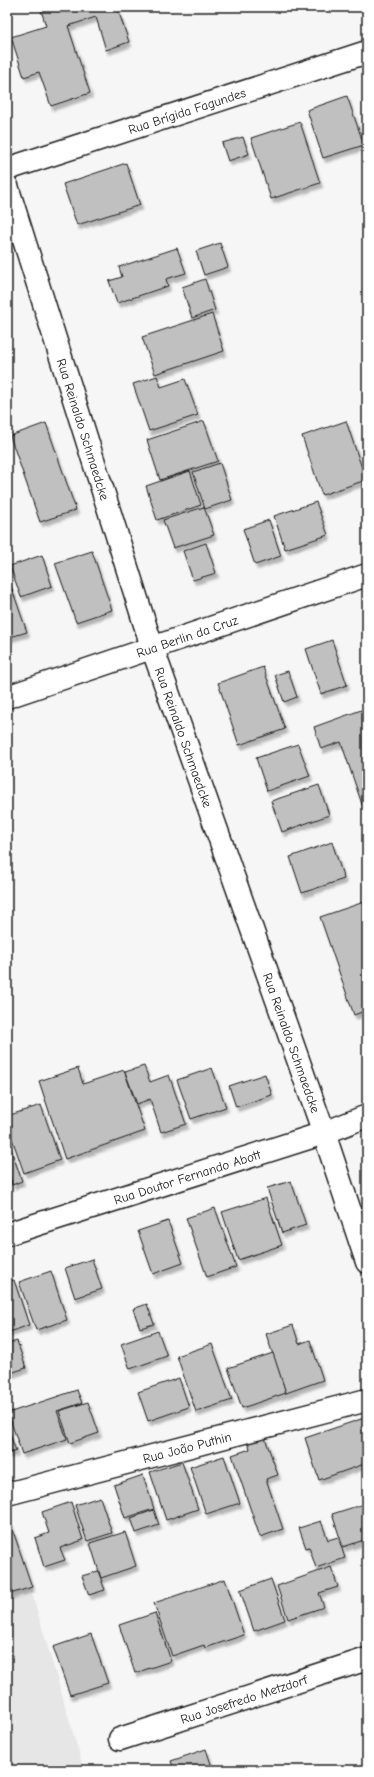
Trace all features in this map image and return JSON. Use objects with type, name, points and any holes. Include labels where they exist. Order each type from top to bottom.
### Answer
[{"type":"street","name":"Rua Brígida Fagundes","points":[[7,169],[367,52]]},
{"type":"street","name":"Rua Reinaldo Schmaedcke","points":[[7,186],[152,647],[324,1133],[367,1262]]},
{"type":"street","name":"Rua Berlin da Cruz","points":[[7,697],[367,575]]},
{"type":"street","name":"Rua Doutor Fernando Abott","points":[[7,1234],[324,1133],[367,1116]]},
{"type":"street","name":"Rua João Puthin","points":[[7,1494],[367,1400]]},
{"type":"street","name":"Rua Josefredo Metzdorf","points":[[120,1739],[367,1659]]},
{"type":"shaded area","points":[[14,1532],[84,1770],[7,1770],[7,1534]]},
{"type":"building","points":[[40,7],[117,7],[129,42],[106,50],[96,17],[68,26],[90,93],[51,106],[39,72],[24,77],[11,37],[46,26]]},
{"type":"building","points":[[347,96],[364,145],[323,158],[307,110]]},
{"type":"building","points":[[300,122],[320,183],[271,199],[251,138]]},
{"type":"building","points":[[243,137],[249,154],[228,161],[222,143]]},
{"type":"building","points":[[126,163],[140,205],[77,225],[63,184]]},
{"type":"building","points":[[220,243],[228,267],[204,275],[196,251]]},
{"type":"building","points":[[177,248],[186,273],[166,279],[168,286],[117,303],[109,281],[122,277],[119,267]]},
{"type":"building","points":[[205,279],[215,310],[192,318],[182,287]]},
{"type":"building","points":[[212,314],[224,351],[155,374],[142,337]]},
{"type":"building","points":[[157,376],[161,387],[185,379],[198,415],[149,431],[133,384]]},
{"type":"building","points":[[204,421],[218,461],[160,480],[147,440]]},
{"type":"building","points":[[346,421],[366,480],[322,495],[302,436]]},
{"type":"building","points":[[46,423],[76,510],[40,522],[10,436]]},
{"type":"building","points":[[220,463],[232,500],[205,509],[193,472]]},
{"type":"building","points":[[190,471],[201,505],[157,520],[146,486]]},
{"type":"building","points":[[316,502],[328,535],[285,549],[274,516]]},
{"type":"building","points":[[204,507],[214,535],[173,548],[163,520]]},
{"type":"building","points":[[269,520],[281,556],[255,565],[243,529]]},
{"type":"building","points":[[206,543],[216,573],[193,580],[183,551]]},
{"type":"building","points":[[92,551],[112,610],[76,622],[55,563]]},
{"type":"building","points":[[42,555],[52,586],[21,597],[10,566]]},
{"type":"building","points":[[11,586],[27,632],[7,638],[7,587]]},
{"type":"building","points":[[332,640],[347,685],[321,694],[306,649]]},
{"type":"building","points":[[263,667],[285,729],[239,745],[218,683]]},
{"type":"building","points":[[288,671],[297,697],[284,702],[275,675]]},
{"type":"building","points":[[364,709],[367,717],[367,819],[341,742],[321,749],[314,727]]},
{"type":"building","points":[[298,744],[310,776],[267,791],[256,758]]},
{"type":"building","points":[[319,785],[329,815],[282,832],[271,801]]},
{"type":"building","points":[[332,842],[344,879],[302,893],[290,857]]},
{"type":"building","points":[[367,901],[367,1010],[354,1015],[320,917]]},
{"type":"building","points":[[144,1066],[150,1082],[169,1075],[186,1124],[161,1132],[150,1099],[137,1104],[125,1072]]},
{"type":"building","points":[[78,1068],[83,1084],[124,1070],[145,1131],[65,1159],[39,1081]]},
{"type":"building","points":[[212,1068],[226,1107],[191,1119],[177,1080]]},
{"type":"building","points":[[265,1074],[272,1095],[236,1107],[229,1086]]},
{"type":"building","points":[[41,1105],[60,1160],[24,1173],[7,1124],[7,1116]]},
{"type":"building","points":[[7,1138],[22,1181],[12,1185],[10,1177],[7,1178]]},
{"type":"building","points":[[291,1181],[306,1225],[282,1233],[267,1188]]},
{"type":"building","points":[[266,1198],[282,1245],[238,1260],[222,1212]]},
{"type":"building","points":[[215,1208],[236,1267],[207,1277],[186,1218]]},
{"type":"building","points":[[168,1221],[183,1263],[153,1274],[138,1231]]},
{"type":"building","points":[[92,1259],[102,1289],[75,1298],[65,1268]]},
{"type":"building","points":[[51,1271],[67,1320],[36,1330],[19,1282]]},
{"type":"building","points":[[14,1280],[29,1325],[7,1333],[7,1282]]},
{"type":"building","points":[[147,1304],[154,1324],[140,1328],[133,1309]]},
{"type":"building","points":[[293,1325],[299,1344],[310,1340],[323,1380],[286,1393],[266,1334]]},
{"type":"building","points":[[158,1331],[167,1356],[130,1369],[121,1344]]},
{"type":"building","points":[[17,1341],[26,1368],[7,1374],[7,1344]]},
{"type":"building","points":[[212,1344],[232,1400],[196,1412],[177,1356]]},
{"type":"building","points":[[273,1353],[286,1393],[242,1408],[228,1368]]},
{"type":"building","points":[[179,1378],[189,1407],[148,1421],[138,1392]]},
{"type":"building","points":[[77,1390],[82,1403],[57,1411],[67,1439],[22,1454],[8,1413]]},
{"type":"building","points":[[88,1402],[99,1433],[70,1443],[59,1411]]},
{"type":"building","points":[[367,1417],[367,1463],[319,1480],[305,1438]]},
{"type":"building","points":[[7,1426],[16,1451],[7,1454]]},
{"type":"building","points":[[263,1432],[278,1475],[266,1479],[283,1529],[260,1537],[232,1455],[250,1449],[247,1438]]},
{"type":"building","points":[[224,1456],[240,1503],[206,1514],[190,1467]]},
{"type":"building","points":[[182,1462],[198,1509],[166,1520],[150,1472]]},
{"type":"building","points":[[143,1475],[154,1509],[125,1518],[114,1485]]},
{"type":"building","points":[[100,1497],[112,1533],[87,1541],[75,1505]]},
{"type":"building","points":[[71,1502],[83,1540],[60,1548],[65,1560],[44,1567],[35,1538],[49,1533],[42,1512]]},
{"type":"building","points":[[367,1503],[367,1550],[364,1540],[343,1547],[332,1514]]},
{"type":"building","points":[[154,1510],[159,1525],[136,1533],[131,1518]]},
{"type":"building","points":[[321,1521],[328,1540],[338,1537],[345,1558],[316,1568],[309,1547],[306,1548],[299,1528]]},
{"type":"building","points":[[10,1522],[32,1587],[7,1595],[7,1523]]},
{"type":"building","points":[[125,1532],[136,1566],[101,1578],[90,1543]]},
{"type":"building","points":[[331,1567],[338,1587],[319,1593],[324,1607],[288,1619],[277,1586]]},
{"type":"building","points":[[98,1571],[105,1590],[89,1595],[82,1576]]},
{"type":"building","points":[[225,1579],[244,1635],[205,1648],[204,1645],[172,1656],[154,1603]]},
{"type":"building","points":[[271,1579],[285,1620],[254,1631],[240,1590]]},
{"type":"building","points":[[155,1613],[171,1661],[135,1673],[119,1625]]},
{"type":"building","points":[[91,1634],[108,1683],[70,1695],[53,1647]]},
{"type":"building","points":[[206,1749],[213,1770],[174,1770],[171,1761]]}]
